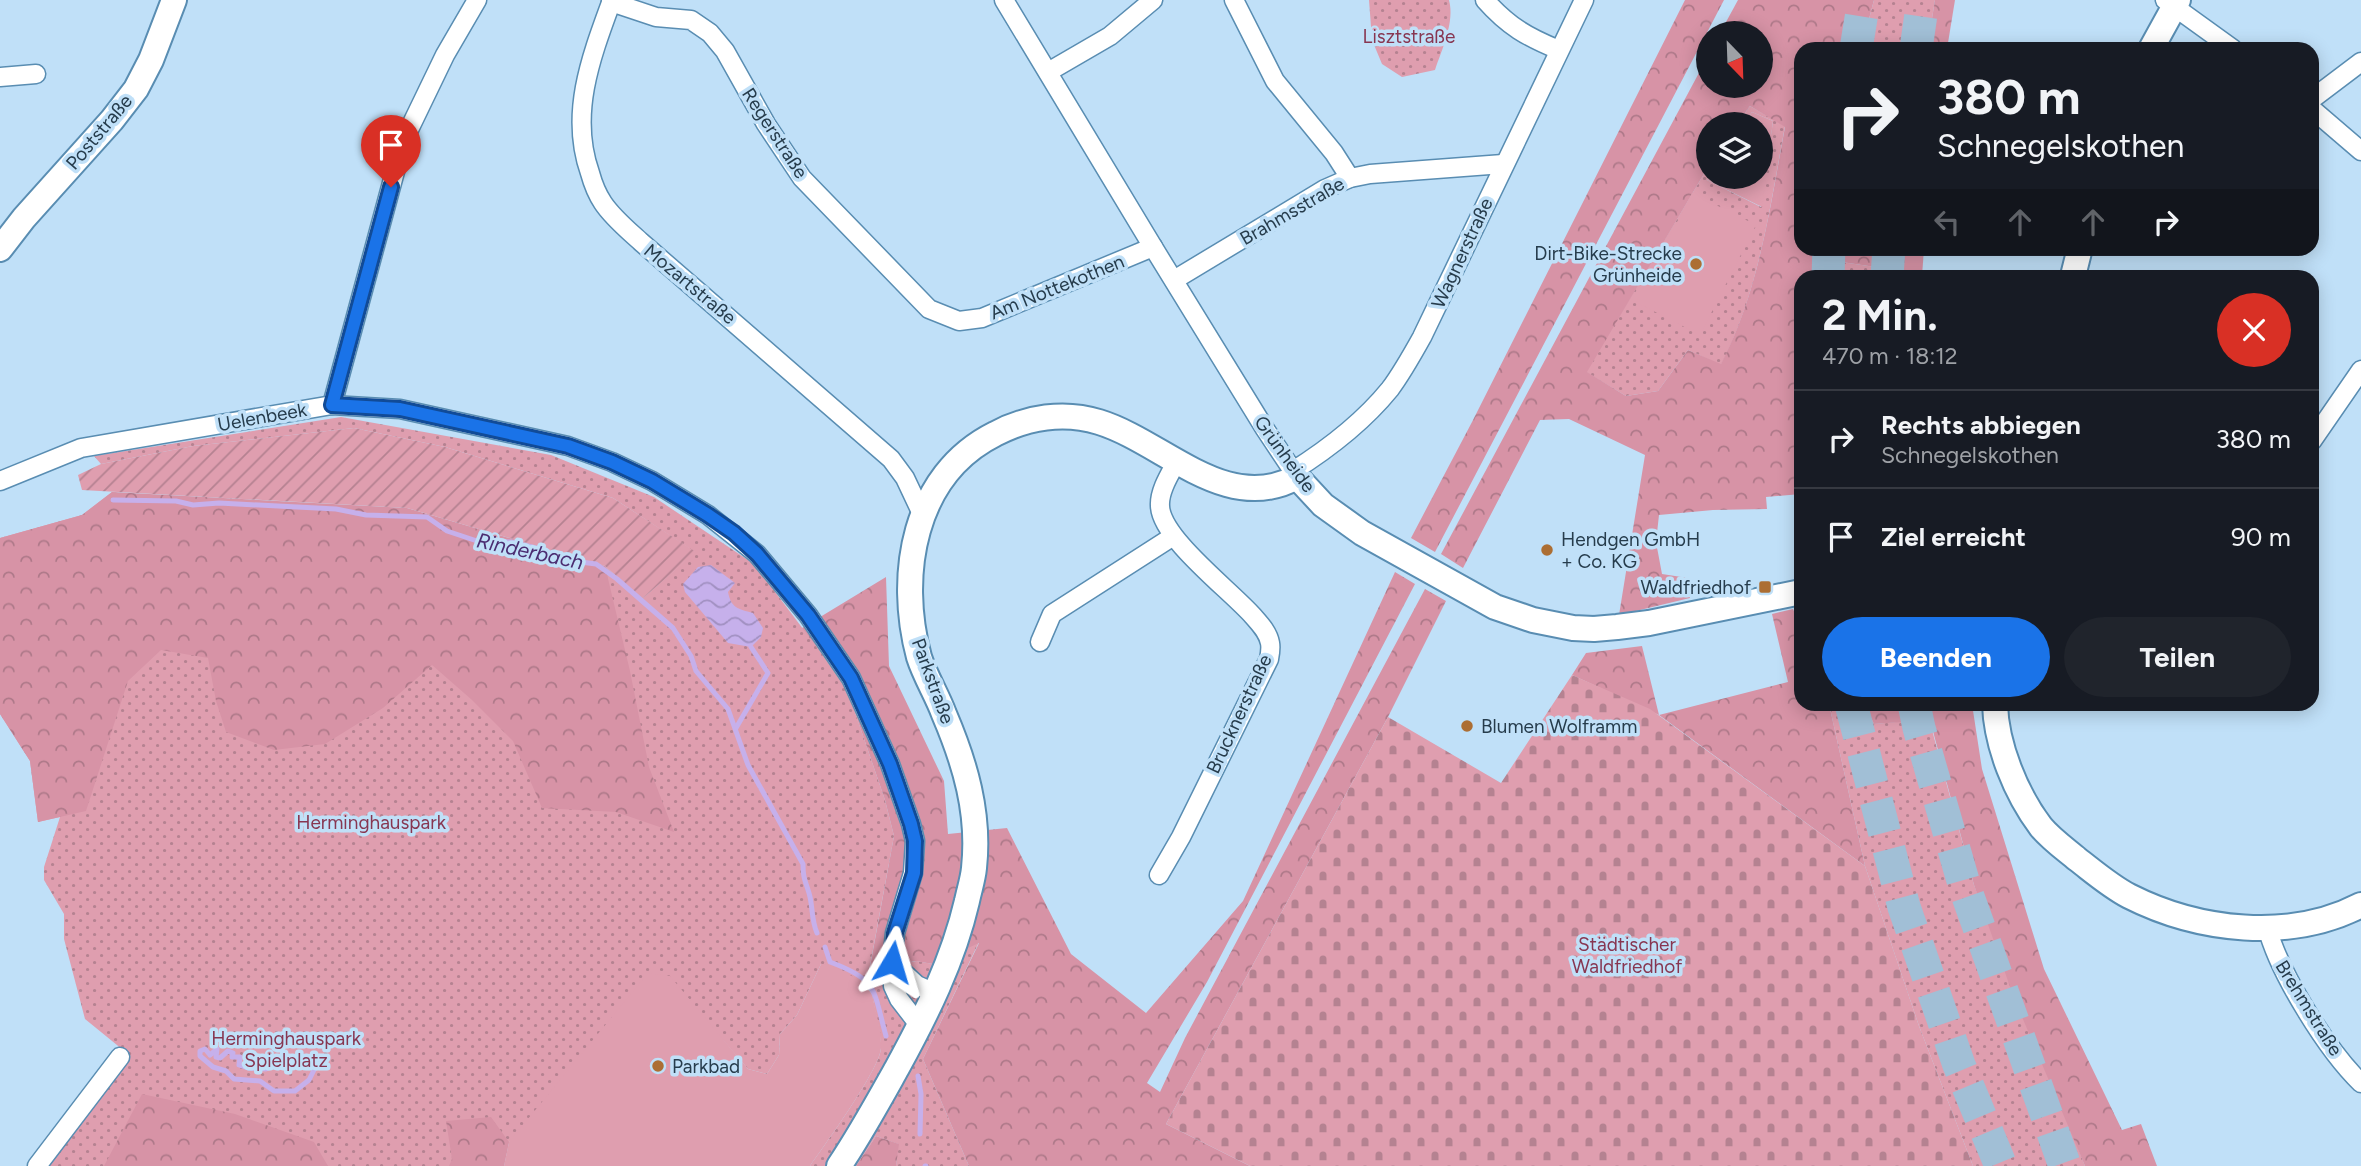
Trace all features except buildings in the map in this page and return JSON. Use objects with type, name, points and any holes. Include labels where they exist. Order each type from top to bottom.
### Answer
[{"type":"street","name":"Poststraße","points":[[0,248],[136,89],[151,60],[174,0]]},
{"type":"street","points":[[332,405],[403,142],[445,55],[477,0]]},
{"type":"street","name":"Grünheide","points":[[1004,0],[1153,247],[1295,474],[1323,505],[1362,533],[1457,587],[1496,607],[1557,626],[1594,629],[1649,624],[1794,593]]},
{"type":"street","points":[[1048,72],[1110,36],[1153,0]]},
{"type":"street","points":[[1234,0],[1275,81],[1334,153],[1350,178]]},
{"type":"street","points":[[1485,0],[1497,14],[1527,37],[1559,51]]},
{"type":"street","name":"Wagnerstraße","points":[[1295,474],[1374,406],[1401,373],[1422,337],[1584,0]]},
{"type":"street","name":"Regerstraße","points":[[612,1],[656,18],[691,20],[710,33],[725,51],[766,124],[802,178],[929,309],[959,321]]},
{"type":"street","name":"Mozartstraße","points":[[612,1],[583,91],[580,113],[583,152],[594,188],[603,204],[640,242],[884,452],[905,478],[922,514]]},
{"type":"street","points":[[2154,42],[2171,1],[2224,42]]},
{"type":"street","points":[[2319,94],[2361,62]]},
{"type":"street","points":[[0,77],[36,74]]},
{"type":"street","points":[[2319,115],[2361,151]]},
{"type":"street","name":"Brahmsstraße","points":[[1174,281],[1306,200],[1350,178],[1370,174],[1503,164]]},
{"type":"street","name":"Am Nottekothen","points":[[959,321],[982,318],[1153,247]]},
{"type":"street","points":[[2319,431],[2361,370]]},
{"type":"street","name":"Uelenbeek","points":[[0,481],[81,448],[332,405],[400,409],[568,446],[652,481],[708,515],[757,554],[808,615],[851,678],[890,764],[915,841],[914,873],[895,933],[892,962],[893,986],[899,999],[919,1025]]},
{"type":"street","name":"Parkstraße","points":[[839,1166],[872,1114],[935,993],[962,924],[974,869],[974,814],[967,772],[920,659],[911,620],[909,578],[914,545],[931,493],[959,458],[976,444],[1021,422],[1070,416],[1097,421],[1125,432],[1211,480],[1247,488],[1281,486],[1295,474]]},
{"type":"street","name":"Brucknerstraße","points":[[1159,875],[1181,837],[1269,659],[1270,645],[1262,626],[1172,537],[1161,519],[1159,504],[1177,461]]},
{"type":"street","points":[[1040,642],[1052,614],[1172,537]]},
{"type":"street","points":[[1996,711],[2004,752],[2020,791],[2042,828],[2104,880],[2129,896],[2211,923],[2239,927],[2310,922],[2361,905]]},
{"type":"street","name":"Brehmstraße","points":[[2267,927],[2276,956],[2295,990],[2327,1042],[2361,1083]]},
{"type":"street","points":[[892,962],[916,985],[935,993]]},
{"type":"street","points":[[37,1166],[120,1057]]},
{"type":"green space","name":"Lisztstraße","points":[[1369,0],[1449,0],[1449,26],[1435,70],[1402,77],[1382,64],[1372,40]]},
{"type":"green space","points":[[1685,0],[1724,0],[1713,21],[1696,21],[1696,53],[1435,552],[1411,538]]},
{"type":"green space","points":[[1738,0],[1874,0],[1863,42],[1794,42],[1794,256],[1883,256],[1882,268],[1835,261],[1834,270],[1794,270],[1794,495],[1766,497],[1767,509],[1659,515],[1656,542],[1662,574],[1688,578],[1690,598],[1619,615],[1645,455],[1569,419],[1540,420],[1463,568],[1441,554],[1696,78],[1696,98],[1773,98],[1773,21],[1727,21]],"holes":[[[1750,106],[1760,112],[1773,112],[1773,120],[1785,127],[1762,248],[1745,307],[1721,364],[1688,350],[1658,391],[1626,396],[1587,372],[1696,187],[1696,112],[1746,112]]]},
{"type":"green space","points":[[1874,0],[1935,0],[1928,42],[1863,42]]},
{"type":"green space","points":[[1935,0],[1955,0],[1948,42],[1928,42]]},
{"type":"green space","points":[[1750,106],[1760,112],[1752,112],[1746,112]]},
{"type":"green space","points":[[1773,119],[1785,126],[1762,248],[1745,308],[1721,365],[1688,350],[1658,391],[1626,396],[1586,372],[1696,187],[1725,189],[1761,207],[1764,189],[1773,189]]},
{"type":"green space","points":[[1725,189],[1764,189],[1762,207]]},
{"type":"green space","name":"Dirt-Bike-Strecke Grünheide","points":[[1692,193],[1756,225],[1700,335],[1636,302]]},
{"type":"green space","points":[[1883,256],[1898,256],[1897,270],[1834,270],[1835,261],[1882,268]]},
{"type":"green space","points":[[1898,256],[1923,256],[1922,270],[1897,270]]},
{"type":"green space","name":"Herminghauspark","points":[[341,417],[551,455],[654,497],[754,564],[846,686],[885,800],[894,836],[869,971],[916,961],[933,964],[979,942],[923,1059],[969,1166],[896,1166],[898,1144],[876,1136],[856,1166],[810,1166],[862,1089],[881,1048],[872,993],[866,986],[821,964],[797,1015],[780,1034],[779,1055],[767,1074],[748,1069],[723,1040],[509,1142],[504,1166],[46,1166],[128,1054],[85,1019],[64,939],[64,914],[44,880],[44,867],[60,817],[38,822],[30,761],[0,714],[0,538],[82,515],[112,492],[605,566],[642,599],[695,552],[613,498],[445,447],[354,428],[193,446],[101,464],[94,456]]},
{"type":"green space","points":[[354,428],[445,447],[613,498],[696,552],[642,599],[605,566],[407,508],[82,490],[78,475],[101,464],[193,446]]},
{"type":"green space","points":[[112,492],[407,508],[605,566],[649,767],[674,832],[616,812],[542,808],[513,741],[432,665],[383,708],[325,744],[274,750],[226,732],[216,701],[208,658],[161,650],[128,681],[86,811],[38,822],[30,761],[0,714],[0,538],[82,515]]},
{"type":"green space","points":[[1395,572],[1415,584],[1207,982],[1147,1083],[1160,1092],[1185,1038],[1425,589],[1446,601],[1388,717],[1166,1124],[1250,1166],[969,1166],[923,1059],[979,943],[933,964],[915,961],[869,972],[894,836],[885,800],[846,686],[802,628],[886,577],[889,666],[944,781],[948,834],[1007,828],[1071,954],[1146,1013],[1243,901]]},
{"type":"green space","points":[[1793,609],[1794,611],[1794,711],[1831,711],[1865,866],[1659,715],[1788,682],[1772,614]]},
{"type":"green space","points":[[1642,646],[1659,715],[1572,675],[1586,653]]},
{"type":"green space","name":"Städtischer Waldfriedhof","points":[[1572,675],[1650,709],[1865,866],[1919,1026],[1973,1166],[1250,1166],[1166,1124],[1388,717],[1501,783]]},
{"type":"green space","points":[[1831,711],[1868,711],[1874,724],[1929,719],[1974,885],[2085,1166],[1973,1166],[1919,1026],[1865,866]]},
{"type":"green space","points":[[1868,711],[1973,711],[1982,769],[2044,969],[2122,1130],[2141,1124],[2157,1166],[2085,1166],[2014,998],[1974,885],[1930,720],[1874,724]]},
{"type":"green space","name":"Parkbad","points":[[821,964],[849,974],[872,994],[881,1048],[862,1089],[810,1166],[504,1166],[509,1142],[648,973],[670,976],[748,1069],[767,1074],[779,1055],[780,1034],[797,1015]]},
{"type":"green space","points":[[142,1094],[235,1114],[314,1142],[328,1166],[104,1166]]},
{"type":"green space","points":[[491,1117],[509,1142],[504,1166],[449,1166],[452,1159],[446,1121]]},
{"type":"green space","points":[[876,1136],[899,1144],[896,1166],[856,1166]]},
{"type":"water","points":[[711,565],[735,583],[728,592],[733,605],[753,613],[763,628],[761,637],[751,647],[728,643],[685,592],[683,584],[698,567]]},
{"type":"waterway","name":"Rinderbach","points":[[113,500],[336,509],[366,515],[427,517],[447,531],[477,541],[511,542],[540,549],[565,560],[596,564],[673,628],[691,656],[696,671],[728,709],[748,765],[803,864],[817,933]]},
{"type":"waterway","points":[[736,728],[768,673],[751,647]]},
{"type":"waterway","name":"Rinderbach","points":[[825,947],[830,962],[858,975],[871,988],[886,1036]]},
{"type":"waterway","points":[[311,1062],[304,1066],[280,1064],[266,1069],[248,1068],[239,1065],[240,1057],[232,1057],[233,1053],[228,1051],[220,1058],[216,1057],[217,1049],[210,1055],[205,1049],[200,1051],[200,1056],[213,1067],[226,1071],[234,1079],[260,1081],[274,1091],[295,1091],[309,1080],[315,1068],[313,1063]]},
{"type":"waterway","name":"Rinderbach","points":[[918,1076],[921,1094],[920,1134]]},
{"type":"tunnel","points":[[1857,42],[1864,0]]},
{"type":"tunnel","points":[[1917,42],[1923,0]]},
{"type":"tunnel","points":[[1828,270],[1829,256]]},
{"type":"tunnel","points":[[1887,270],[1888,256]]},
{"type":"tunnel","points":[[1853,711],[1904,907],[1959,1065],[2001,1166]]},
{"type":"tunnel","points":[[1915,711],[1966,891],[2065,1166]]},
{"type":"place","name":"Dirt-Bike-Strecke Grünheide","points":[[1696,264]]},
{"type":"place","name":"Hendgen GmbH + Co. KG","points":[[1547,550]]},
{"type":"place","name":"Waldfriedhof","points":[[1765,587]]},
{"type":"place","name":"Blumen Wolframm","points":[[1467,726]]},
{"type":"place","name":"Parkbad","points":[[658,1066]]},
{"type":"route","points":[[391,187],[332,405],[400,409],[568,446],[612,462],[652,481],[734,533],[757,554],[808,615],[851,678],[890,764],[911,824],[915,841],[914,873],[899,915],[892,962]]},
{"type":"park label","name":"Herminghauspark Spielplatz","points":[[286,1049]]}]
